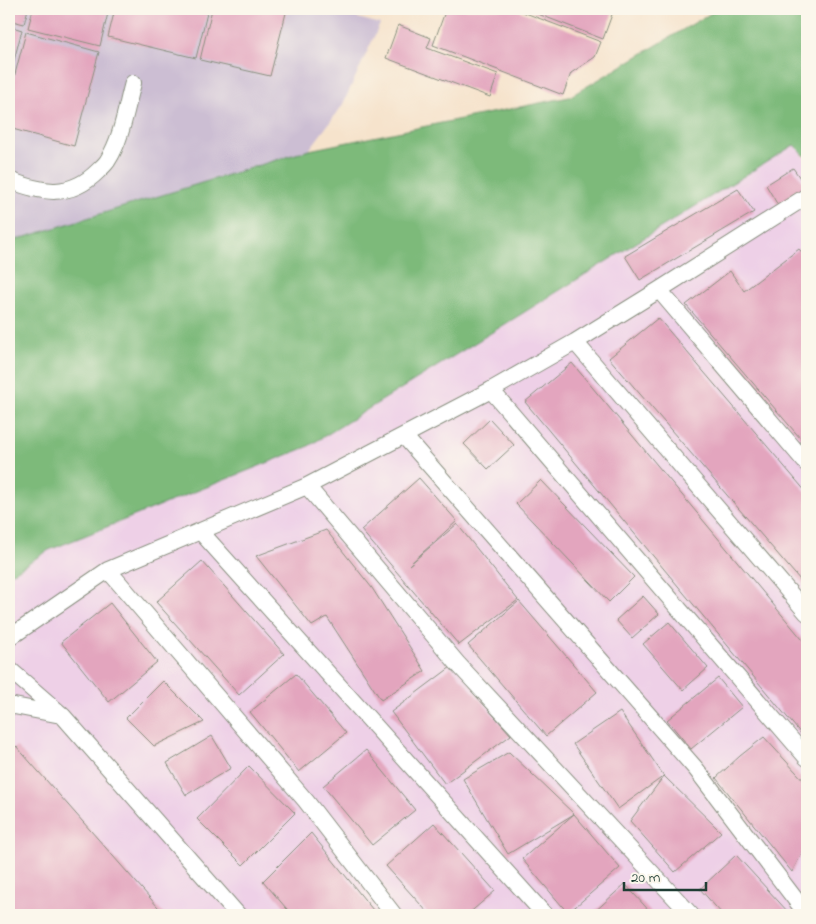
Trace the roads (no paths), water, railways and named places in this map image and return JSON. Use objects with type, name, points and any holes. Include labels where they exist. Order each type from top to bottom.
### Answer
[{"type":"lane","points":[[9,180],[28,188],[52,191],[72,189],[87,182],[108,161],[119,134],[133,83]]},
{"type":"lane","points":[[9,638],[108,570],[307,486],[491,390],[575,342],[807,196]]},
{"type":"lane","points":[[659,290],[807,464]]},
{"type":"lane","points":[[575,342],[807,613]]},
{"type":"lane","points":[[491,390],[807,758]]},
{"type":"lane","points":[[404,436],[696,769],[806,912]]},
{"type":"lane","points":[[307,486],[457,663],[691,915]]},
{"type":"lane","points":[[200,531],[545,915]]},
{"type":"lane","points":[[108,570],[306,801],[394,915]]},
{"type":"lane","points":[[9,669],[63,716],[238,915]]},
{"type":"lane","points":[[9,705],[63,716]]}]
